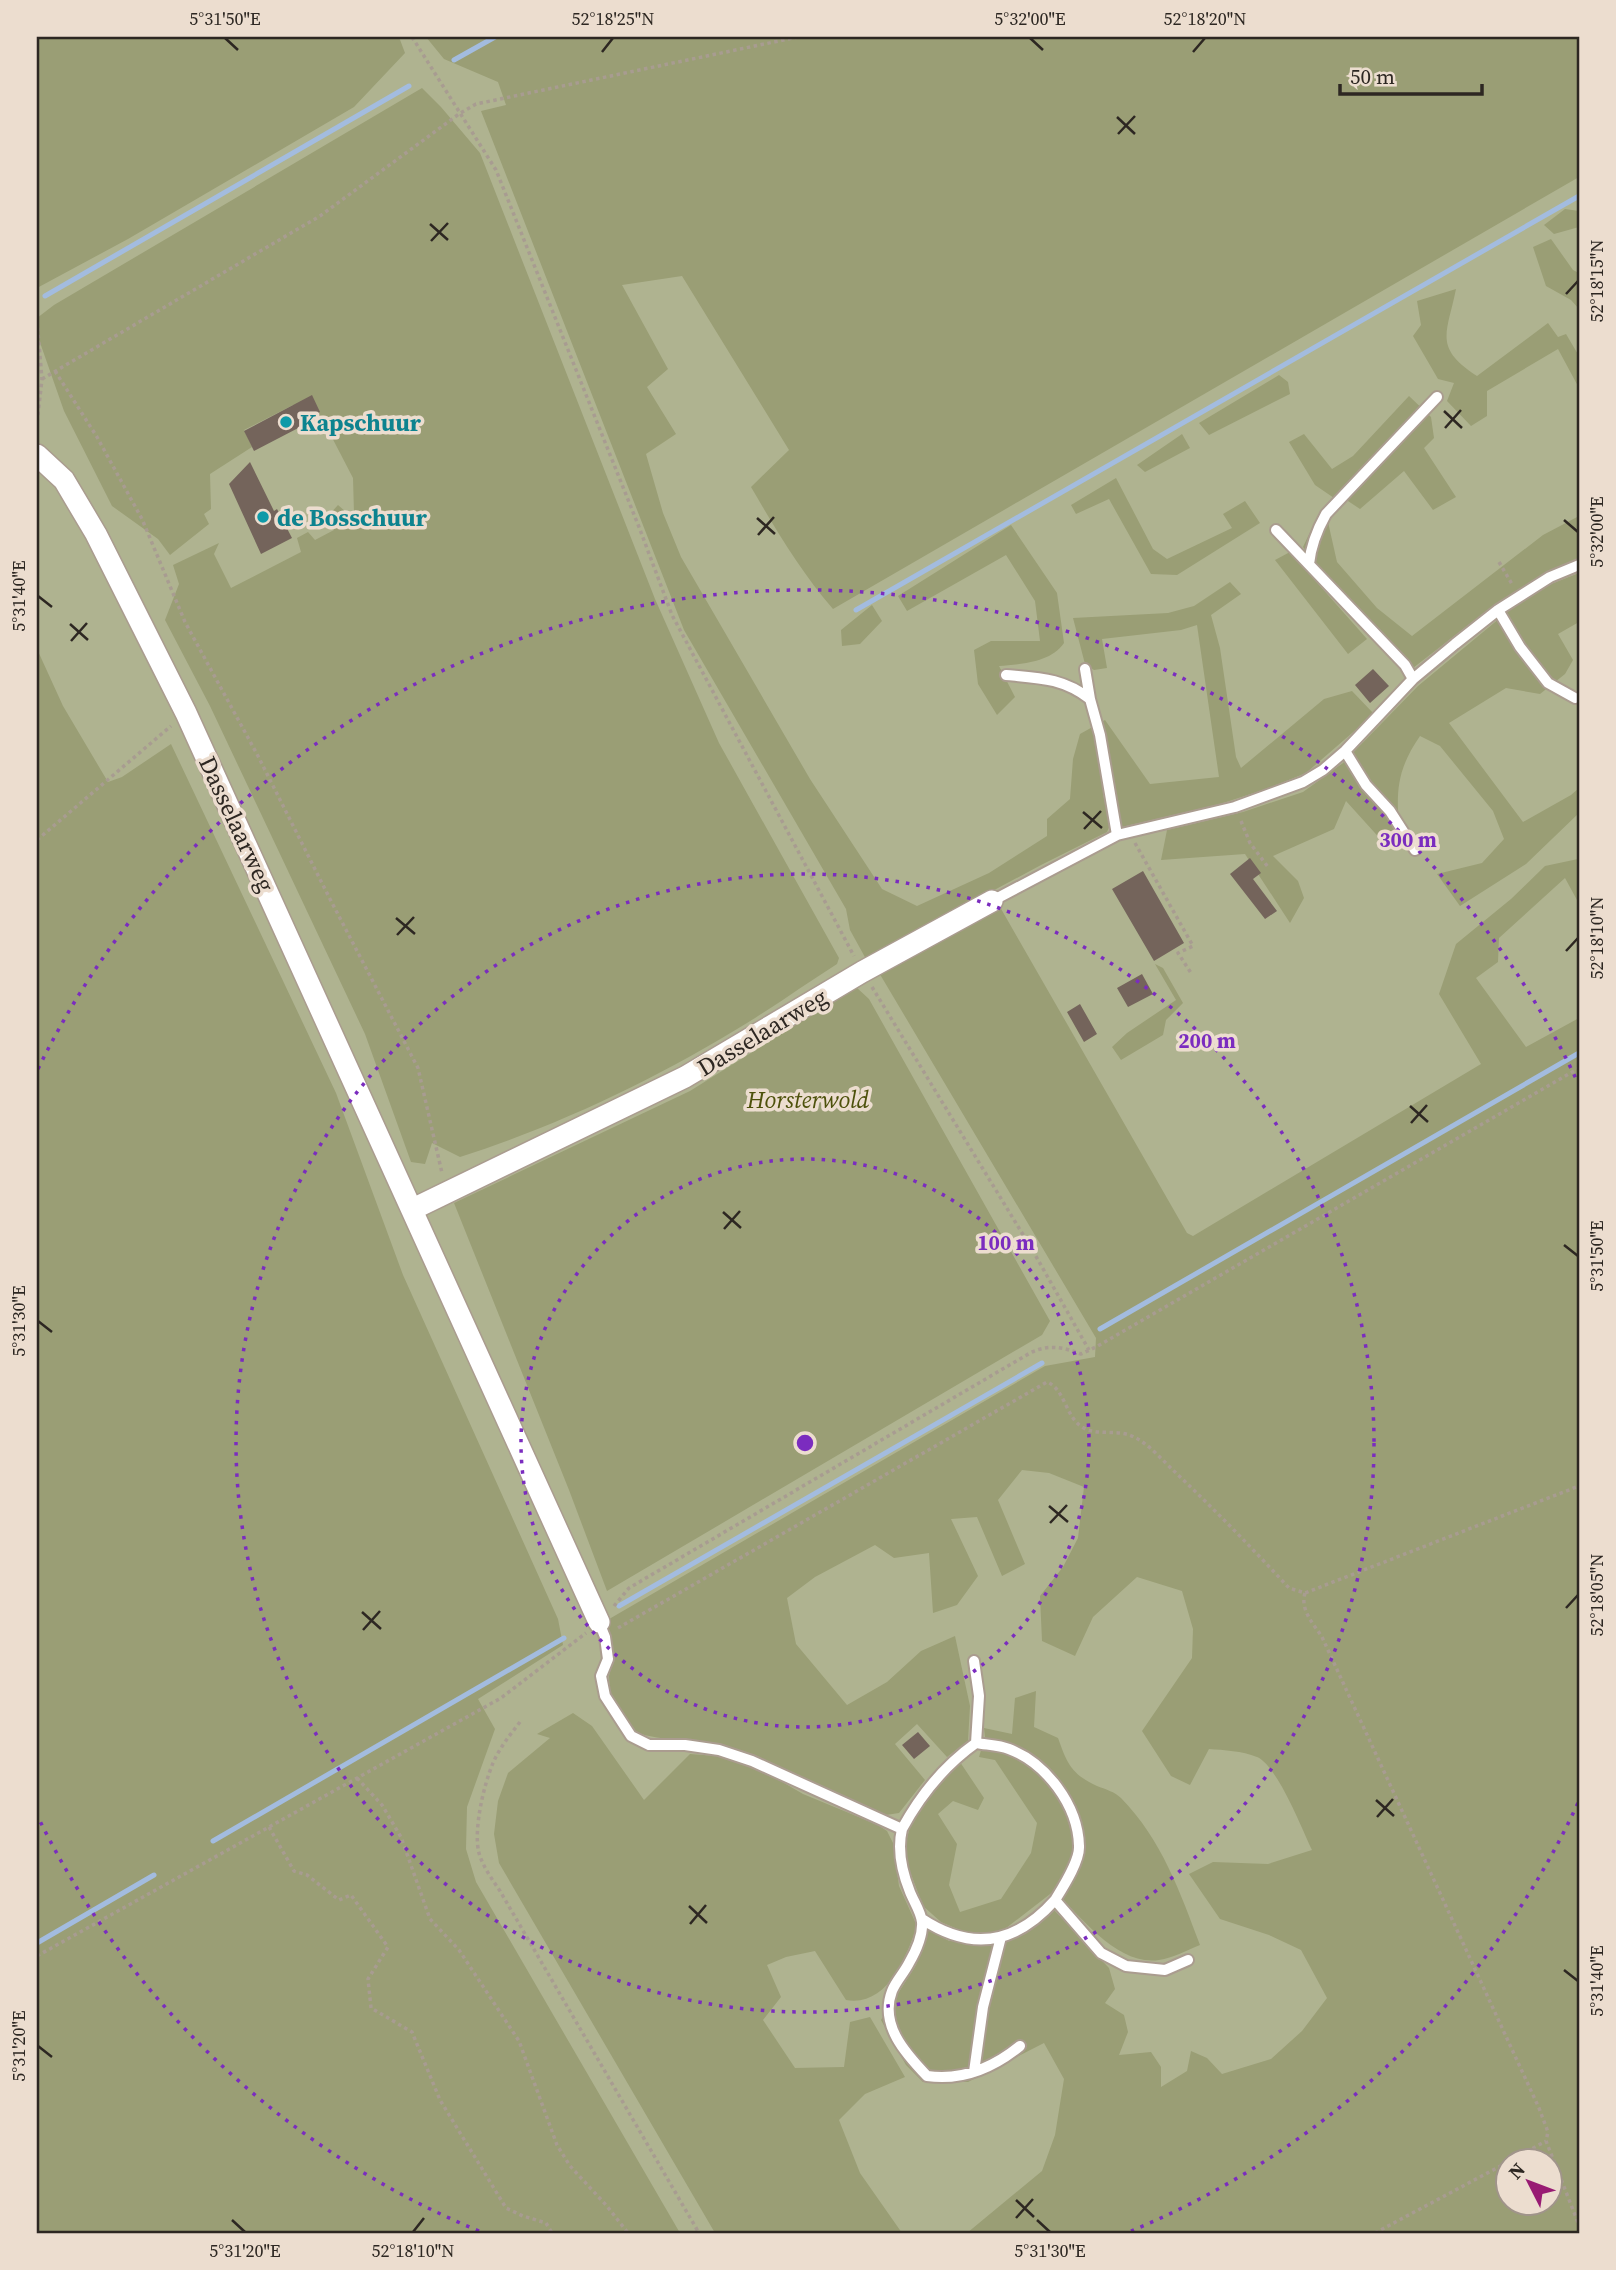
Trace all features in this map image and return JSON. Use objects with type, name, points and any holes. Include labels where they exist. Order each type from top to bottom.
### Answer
[{"type":"street","name":"Dasselaarweg","points":[[37,455],[64,480],[96,534],[186,713],[602,1630]]},
{"type":"street","name":"Dasselaarweg","points":[[413,1209],[685,1077],[862,972],[992,901]]},
{"type":"lane","points":[[1309,564],[1316,532],[1326,513],[1437,397]]},
{"type":"lane","points":[[1276,530],[1405,666],[1413,679]]},
{"type":"lane","points":[[992,901],[1117,835],[1235,807],[1303,782],[1323,770],[1345,751],[1413,679],[1499,610],[1550,577],[1579,565]]},
{"type":"lane","points":[[1499,610],[1520,647],[1548,683],[1575,698]]},
{"type":"lane","points":[[1086,669],[1117,835]]},
{"type":"lane","points":[[1006,675],[1056,680],[1090,699]]},
{"type":"lane","points":[[1345,751],[1366,785],[1390,811],[1415,850]]},
{"type":"lane","points":[[602,1630],[608,1659],[601,1676],[605,1696],[631,1735],[649,1745],[685,1745],[719,1750],[752,1760],[902,1829]]},
{"type":"lane","points":[[974,1661],[979,1696],[976,1742]]},
{"type":"lane","points":[[922,1919],[940,1931],[962,1938],[1001,1937],[1020,1931],[1044,1913],[1055,1900],[1067,1881],[1080,1847],[1072,1812],[1055,1782],[1034,1762],[1008,1748],[976,1742],[956,1757],[939,1775],[902,1829],[899,1844],[902,1864],[909,1890],[922,1919],[922,1935],[915,1953],[893,1989],[889,2004],[890,2023],[899,2042],[927,2076],[948,2079],[974,2072],[1005,2058],[1020,2046]]},
{"type":"lane","points":[[1055,1900],[1101,1953],[1126,1966],[1165,1970],[1188,1960]]},
{"type":"lane","points":[[974,2072],[983,2007],[1001,1937]]},
{"type":"path","points":[[412,37],[496,170],[672,615],[862,972],[1033,1251],[1089,1350]]},
{"type":"path","points":[[42,379],[320,216],[476,104],[798,37]]},
{"type":"path","points":[[37,321],[42,379],[37,423]]},
{"type":"path","points":[[55,371],[97,437],[142,519],[185,622],[258,756],[418,1068],[447,1192]]},
{"type":"path","points":[[1499,562],[1520,596]]},
{"type":"path","points":[[37,840],[186,713]]},
{"type":"path","points":[[1235,807],[1250,843],[1268,867]]},
{"type":"path","points":[[1130,832],[1192,943],[1193,946],[1178,953],[1191,974]]},
{"type":"path","points":[[602,1630],[629,1588],[1042,1346],[1067,1348],[1081,1354],[1089,1350],[1579,1069]]},
{"type":"path","points":[[37,1956],[501,1698],[602,1630],[643,1613],[1047,1382],[1055,1385],[1072,1417],[1082,1426],[1096,1432],[1113,1431],[1135,1437],[1193,1489],[1289,1588],[1305,1593],[1579,1486]]},
{"type":"path","points":[[1305,1593],[1305,1611],[1322,1637],[1534,2097],[1548,2132],[1546,2141],[1579,2225]]},
{"type":"path","points":[[520,1722],[503,1744],[492,1765],[480,1812],[479,1852],[486,1872],[507,1903],[699,2233]]},
{"type":"path","points":[[357,1778],[382,1805],[401,1837],[430,1919],[459,1950],[519,2041],[557,2145],[570,2166],[607,2205],[628,2233]]},
{"type":"path","points":[[269,1827],[293,1871],[307,1875],[339,1900],[352,1895],[388,1947],[368,1979],[371,2008],[412,2032],[440,2100],[506,2207],[546,2223],[552,2233]]},
{"type":"path","points":[[1533,2148],[1546,2141]]},
{"type":"path","points":[[1375,2233],[1494,2169]]},
{"type":"green space","name":"Horsterwold","points":[[37,37],[1579,37],[1579,2233],[37,2233]]},
{"type":"green space","points":[[37,37],[399,37],[405,53],[354,107],[128,239],[37,288]]},
{"type":"green space","points":[[426,37],[1579,37],[1579,177],[833,609],[779,535],[751,487],[789,450],[682,276],[622,285],[668,369],[647,387],[676,434],[646,454],[663,513],[681,557],[810,779],[882,889],[917,906],[989,873],[1047,836],[1047,819],[1070,799],[1073,759],[1080,734],[1105,720],[1150,784],[1219,777],[1197,625],[1181,630],[1102,639],[1107,668],[1094,670],[1085,664],[1073,618],[1168,613],[1194,606],[1230,582],[1241,594],[1211,615],[1220,648],[1236,757],[1241,768],[1324,699],[1352,691],[1374,714],[1306,773],[1220,804],[1122,827],[1115,794],[1103,794],[1110,825],[1107,832],[866,959],[850,930],[846,909],[684,630],[481,111],[506,105],[498,82],[444,59]]},
{"type":"green space","points":[[422,88],[480,153],[655,599],[719,743],[839,958],[837,964],[759,1016],[679,1063],[608,1099],[535,1130],[460,1157],[432,1143],[425,1164],[411,1162],[365,1034],[210,706],[165,620],[179,584],[173,565],[219,543],[214,554],[231,588],[301,552],[297,538],[308,532],[315,540],[334,530],[328,516],[338,505],[346,512],[354,513],[353,478],[326,426],[314,424],[308,418],[302,421],[293,405],[244,430],[252,447],[210,474],[211,509],[204,514],[209,524],[170,555],[158,539],[112,506],[64,411],[37,334],[37,318],[54,305]]},
{"type":"green space","points":[[1565,209],[1579,211],[1579,227],[1554,234],[1544,225]]},
{"type":"green space","points":[[1551,239],[1573,270],[1579,273],[1579,309],[1571,300],[1546,286],[1533,247]]},
{"type":"green space","points":[[1456,289],[1447,338],[1449,348],[1463,366],[1477,376],[1548,323],[1558,337],[1566,334],[1579,356],[1579,388],[1558,349],[1487,391],[1487,416],[1471,426],[1447,401],[1454,383],[1438,379],[1413,336],[1421,325],[1417,301]]},
{"type":"green space","points":[[1279,375],[1288,382],[1290,394],[1209,435],[1199,423]]},
{"type":"green space","points":[[1409,396],[1431,417],[1434,438],[1424,448],[1456,497],[1433,510],[1404,471],[1360,509],[1345,499],[1328,522],[1337,562],[1377,608],[1412,636],[1543,535],[1579,516],[1579,559],[1522,588],[1485,612],[1413,668],[1329,579],[1303,547],[1314,524],[1334,498],[1315,485],[1289,442],[1304,434],[1332,469],[1353,456]]},
{"type":"green space","points":[[1182,434],[1190,448],[1145,472],[1137,465]]},
{"type":"green space","points":[[1116,478],[1153,549],[1167,559],[1232,528],[1223,514],[1245,501],[1260,523],[1177,575],[1151,574],[1109,499],[1076,514],[1071,505]]},
{"type":"green space","points":[[1011,525],[1057,593],[1064,643],[1043,659],[999,666],[1015,697],[997,715],[978,684],[974,650],[991,641],[1040,641],[1035,601],[1006,555],[907,611],[898,596]]},
{"type":"green space","points":[[1290,552],[1367,639],[1348,654],[1275,560]]},
{"type":"green space","points":[[1579,573],[1579,622],[1558,634],[1573,660],[1565,674],[1540,694],[1506,688],[1449,723],[1523,822],[1579,788],[1579,813],[1526,864],[1460,906],[1437,874],[1482,863],[1504,839],[1493,811],[1440,746],[1420,736],[1401,775],[1398,800],[1400,843],[1384,843],[1346,801],[1334,829],[1273,856],[1298,881],[1304,898],[1290,923],[1245,854],[1161,860],[1167,830],[1243,812],[1303,792],[1343,763],[1418,686],[1512,608],[1546,586]]},
{"type":"green space","points":[[872,605],[882,621],[860,644],[842,646],[841,630]]},
{"type":"green space","points":[[37,649],[63,706],[108,782],[122,777],[171,744],[336,1093],[403,1275],[558,1619],[563,1645],[478,1699],[495,1729],[467,1807],[466,1849],[476,1882],[680,2233],[37,2233]]},
{"type":"green space","points":[[1578,859],[1579,911],[1577,900],[1565,878],[1499,938],[1498,962],[1476,978],[1526,1047],[1579,1018],[1579,2233],[967,2233],[1042,2171],[1055,2135],[1064,2079],[1044,2043],[968,2082],[923,2082],[906,2065],[881,2020],[916,1965],[927,1929],[949,1941],[995,1941],[1025,1934],[1054,1910],[1109,1968],[1115,1989],[1105,2003],[1124,2015],[1128,2032],[1119,2055],[1151,2052],[1161,2067],[1161,2087],[1187,2071],[1191,2051],[1207,2058],[1222,2074],[1271,2059],[1302,2031],[1327,1998],[1301,1950],[1269,1935],[1220,1919],[1189,1874],[1213,1862],[1268,1864],[1312,1850],[1281,1784],[1265,1762],[1239,1752],[1209,1749],[1190,1785],[1171,1776],[1142,1731],[1192,1658],[1193,1629],[1182,1591],[1137,1577],[1093,1617],[1075,1656],[1042,1641],[1040,1596],[1063,1567],[1078,1538],[1084,1487],[1049,1473],[1022,1470],[998,1500],[1025,1564],[1002,1576],[977,1517],[951,1519],[978,1576],[957,1605],[933,1613],[929,1553],[894,1558],[875,1545],[815,1577],[787,1598],[796,1644],[847,1705],[887,1682],[921,1651],[955,1636],[970,1706],[968,1741],[947,1757],[917,1724],[895,1744],[925,1780],[899,1813],[886,1815],[873,1812],[800,1776],[744,1753],[713,1744],[634,1732],[610,1692],[609,1676],[614,1656],[604,1622],[1045,1366],[1095,1357],[1096,1338],[878,971],[1000,907],[1187,1233],[1193,1236],[1481,1064],[1439,994],[1456,944],[1511,899],[1545,866]]},
{"type":"green space","points":[[1155,964],[1163,968],[1183,1003],[1166,1020],[1163,1035],[1121,1060],[1112,1047],[1127,1033],[1176,1000]]},
{"type":"green space","points":[[856,987],[869,999],[1050,1321],[1042,1335],[607,1591],[454,1203],[690,1091]]},
{"type":"green space","points":[[1036,1691],[1034,1727],[1058,1738],[1067,1761],[1076,1772],[1088,1782],[1119,1796],[1148,1831],[1168,1867],[1200,1945],[1159,1960],[1144,1960],[1129,1955],[1101,1938],[1054,1891],[1001,1932],[967,1933],[941,1922],[923,1906],[906,1861],[906,1842],[911,1823],[933,1791],[960,1762],[984,1798],[978,1810],[953,1801],[938,1814],[957,1844],[949,1885],[960,1912],[1001,1899],[1031,1853],[1037,1823],[995,1760],[979,1757],[985,1737],[984,1728],[1012,1734],[1015,1698]]},
{"type":"green space","points":[[573,1713],[592,1726],[644,1800],[690,1754],[716,1756],[762,1770],[803,1794],[887,1831],[893,1843],[899,1886],[917,1926],[893,1978],[873,1996],[846,2000],[815,1951],[786,1957],[767,1965],[781,1997],[763,2020],[795,2068],[844,2067],[850,2022],[870,2017],[905,2077],[865,2094],[839,2120],[860,2173],[902,2233],[715,2233],[499,1863],[494,1834],[498,1801],[508,1773],[550,1738],[537,1734]]},
{"type":"building","points":[[312,395],[320,412],[302,421],[304,425],[254,451],[244,431]]},
{"type":"building","name":"de Bosschuur","points":[[250,462],[274,511],[277,509],[292,538],[261,554],[229,484]]},
{"type":"building","points":[[1373,669],[1389,686],[1370,703],[1355,685]]},
{"type":"building","points":[[1250,858],[1261,873],[1253,879],[1277,911],[1265,919],[1230,874]]},
{"type":"building","points":[[1143,871],[1184,943],[1154,961],[1112,889]]},
{"type":"building","points":[[1142,974],[1153,994],[1128,1007],[1117,988]]},
{"type":"building","points":[[1080,1004],[1097,1034],[1084,1042],[1067,1012]]},
{"type":"building","points":[[918,1732],[930,1746],[914,1759],[902,1745]]},
{"type":"waterway","points":[[454,60],[495,37]]},
{"type":"waterway","points":[[45,296],[409,86]]},
{"type":"waterway","points":[[856,610],[1579,196]]},
{"type":"waterway","points":[[1100,1329],[1579,1053]]},
{"type":"waterway","points":[[619,1606],[1042,1363]]},
{"type":"waterway","points":[[213,1841],[564,1638]]},
{"type":"waterway","points":[[37,1943],[154,1875]]},
{"type":"place","name":"Kapschuur","points":[[286,422]]},
{"type":"place","name":"de Bosschuur","points":[[263,517]]}]
